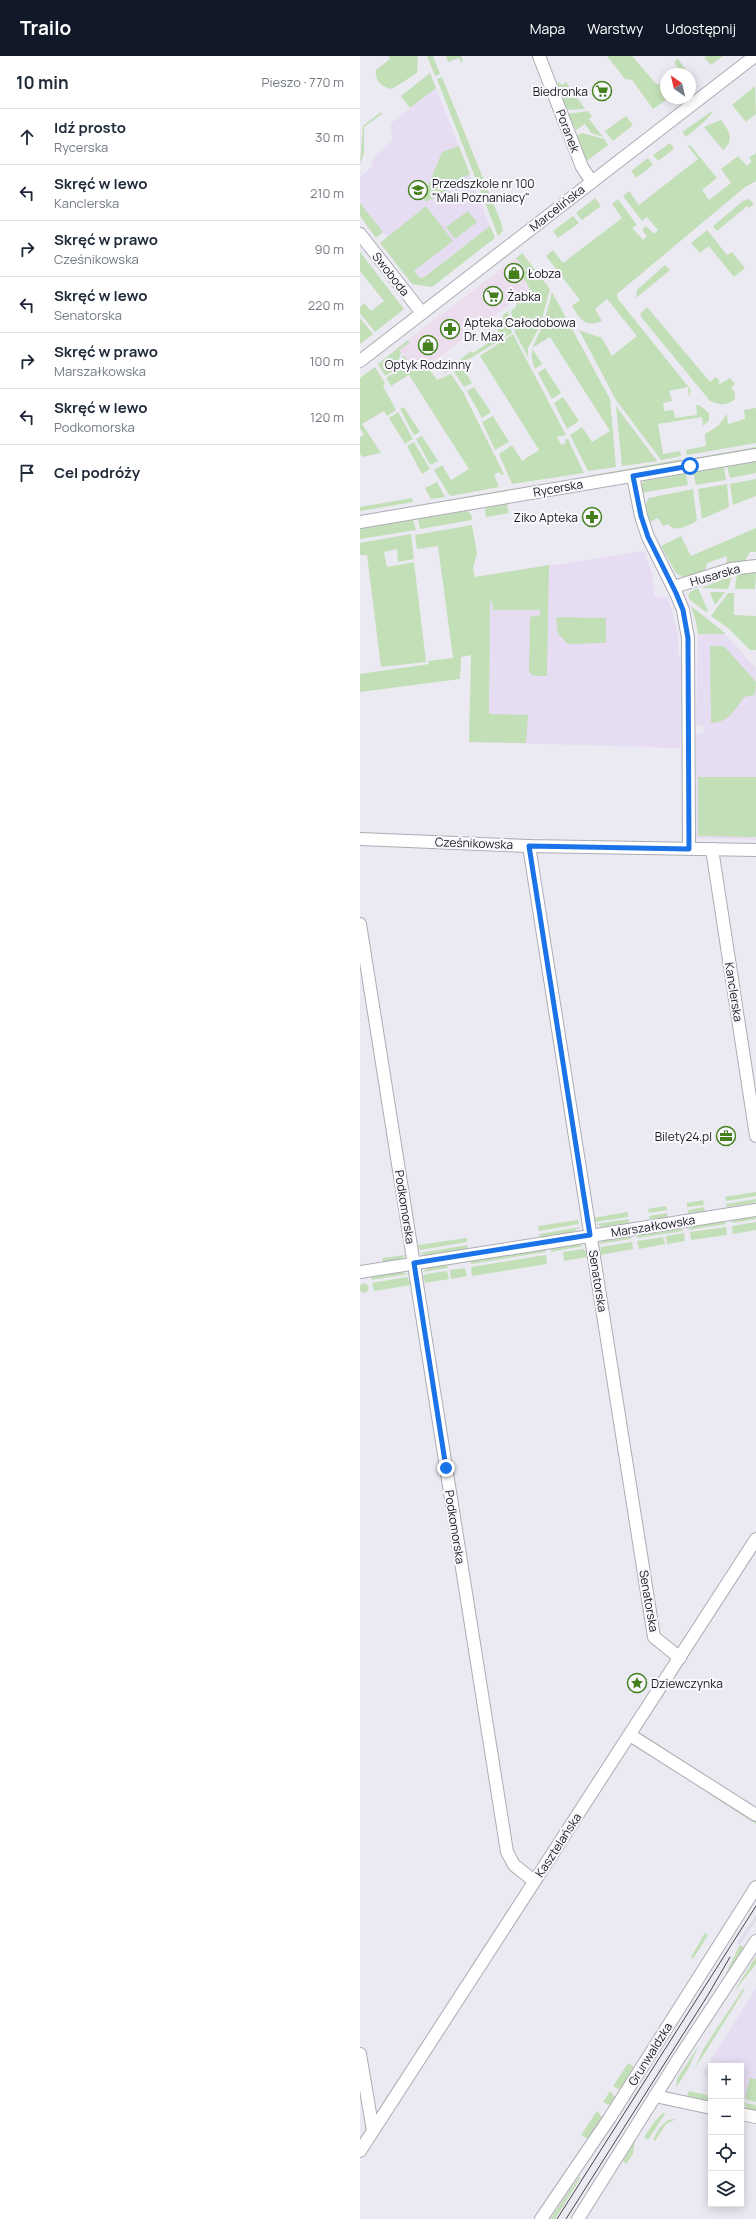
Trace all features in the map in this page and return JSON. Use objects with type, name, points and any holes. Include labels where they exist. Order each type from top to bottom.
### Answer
[{"type":"street","name":"Poranek","points":[[539,56],[582,167],[592,182]]},
{"type":"street","name":"Marcelińska","points":[[360,361],[755,56]]},
{"type":"street","name":"Swoboda","points":[[360,234],[422,313]]},
{"type":"street","name":"Rycerska","points":[[360,522],[756,455]]},
{"type":"street","points":[[633,476],[641,516],[648,537],[674,587],[683,610],[688,638],[689,849]]},
{"type":"street","name":"Husarska","points":[[674,587],[735,568],[756,566]]},
{"type":"street","name":"Cześnikowska","points":[[360,839],[529,846],[756,850]]},
{"type":"street","name":"Senatorska","points":[[529,846],[654,1636],[680,1658]]},
{"type":"street","name":"Kanclerska","points":[[712,849],[756,1136]]},
{"type":"street","name":"Podkomorska","points":[[360,924],[507,1852],[514,1866],[534,1881]]},
{"type":"street","name":"Marszałkowska","points":[[360,1272],[756,1210]]},
{"type":"street","name":"Kasztelańska","points":[[360,2151],[756,1539]]},
{"type":"street","points":[[630,1735],[756,1815]]},
{"type":"street","name":"Grunwaldzka","points":[[541,2219],[597,2138],[756,1888]]},
{"type":"street","points":[[578,2219],[655,2096],[756,1942]]},
{"type":"street","points":[[360,2054],[373,2131]]},
{"type":"street","points":[[655,2096],[708,2107]]},
{"type":"street","points":[[744,2115],[756,2117]]},
{"type":"shaded area","name":"Przedszkole nr 100 \"Mali Poznaniacy\"","points":[[436,88],[490,226],[422,278],[418,277],[360,203],[360,177],[372,167],[371,165],[375,156],[393,140],[390,124]]},
{"type":"shaded area","points":[[516,258],[526,270],[525,282],[530,289],[427,366],[421,358],[408,367],[403,361],[406,359],[397,348]]},
{"type":"shaded area","points":[[644,551],[653,576],[654,596],[668,598],[678,632],[678,652],[681,660],[680,748],[469,742],[475,577]]},
{"type":"shaded area","points":[[698,634],[725,634],[756,668],[756,840],[696,838],[696,735],[704,732],[704,727],[696,724]]},
{"type":"shaded area","points":[[756,1915],[756,1921],[740,1945],[737,1943]]},
{"type":"shaded area","points":[[756,1988],[756,2099],[744,2097],[744,2063],[709,2063]]},
{"type":"shaded area","points":[[708,2065],[708,2080],[706,2078],[704,2071]]},
{"type":"green space","points":[[388,56],[418,56],[417,73],[392,89],[385,87],[378,80],[376,70],[390,59]]},
{"type":"green space","points":[[427,56],[433,56],[440,74],[435,76]]},
{"type":"green space","points":[[446,56],[461,56],[463,61],[461,62],[459,58],[448,62]]},
{"type":"green space","points":[[607,56],[632,56],[657,85],[660,83],[660,104],[653,109],[632,80],[625,79]]},
{"type":"green space","points":[[707,56],[723,56],[711,65],[704,58]]},
{"type":"green space","points":[[678,59],[685,68],[678,68],[674,62]]},
{"type":"green space","points":[[430,73],[436,88],[410,108],[401,96]]},
{"type":"green space","points":[[442,77],[502,225],[503,231],[498,236],[437,79]]},
{"type":"green space","points":[[559,82],[562,85],[566,82],[585,109],[566,110],[557,86]]},
{"type":"green space","points":[[755,86],[756,114],[746,122],[732,105]]},
{"type":"green space","points":[[588,111],[592,116],[589,119],[603,137],[591,133],[585,124],[576,130],[568,114]]},
{"type":"green space","points":[[712,111],[713,112],[705,121],[686,137],[682,132]]},
{"type":"green space","points":[[381,112],[382,114],[364,127],[364,153],[360,164],[363,126]]},
{"type":"green space","points":[[626,116],[633,125],[613,141],[605,131]]},
{"type":"green space","points":[[721,120],[730,135],[729,143],[723,150],[704,127]]},
{"type":"green space","points":[[582,133],[604,139],[608,145],[588,160],[585,159],[576,136]]},
{"type":"green space","points":[[670,143],[674,149],[658,161],[653,155]]},
{"type":"green space","points":[[690,145],[717,178],[702,190],[709,200],[731,183],[721,169],[738,156],[747,166],[752,161],[749,158],[756,153],[756,181],[745,187],[617,294],[618,299],[691,390],[689,397],[688,387],[669,391],[672,401],[663,403],[664,411],[673,410],[675,418],[697,415],[696,405],[699,405],[709,413],[709,420],[703,426],[702,417],[658,424],[663,454],[680,451],[681,456],[661,460],[616,400],[579,330],[602,338],[612,356],[637,336],[607,299],[595,309],[602,321],[591,324],[581,319],[572,306],[580,300],[546,256],[553,250],[563,263],[622,218],[612,204],[618,199],[637,225],[632,228],[643,240],[647,236],[642,230],[646,226],[654,234],[658,230],[647,217],[642,221],[623,196],[629,191],[639,205],[698,159],[688,146]]},
{"type":"green space","points":[[459,146],[470,174],[460,180],[461,183],[426,202],[423,198],[442,152]]},
{"type":"green space","points":[[648,158],[653,165],[636,178],[631,171]]},
{"type":"green space","points":[[595,198],[601,206],[582,220],[576,213]]},
{"type":"green space","points":[[749,199],[754,204],[749,208],[747,206],[717,231],[713,226],[743,201]]},
{"type":"green space","points":[[360,203],[383,232],[376,238],[360,216]]},
{"type":"green space","points":[[426,206],[453,241],[414,271],[419,277],[423,278],[490,226],[495,238],[432,287],[412,284],[380,243]]},
{"type":"green space","points":[[468,211],[477,222],[455,239],[446,227]]},
{"type":"green space","points":[[573,216],[579,223],[558,238],[553,231]]},
{"type":"green space","points":[[707,230],[727,255],[732,252],[745,268],[734,277],[709,246],[700,253],[691,243]]},
{"type":"green space","points":[[360,252],[404,309],[375,332],[360,313],[360,307],[364,303],[371,311],[384,301],[360,271]]},
{"type":"green space","points":[[522,253],[550,289],[540,326],[528,348],[528,357],[515,333],[511,311],[516,307],[517,299],[530,289],[521,274],[526,270],[516,258]]},
{"type":"green space","points":[[665,265],[670,270],[636,298],[637,290]]},
{"type":"green space","points":[[552,292],[610,399],[616,467],[588,471],[570,435],[582,427],[592,442],[610,431],[550,337],[533,347],[545,318]]},
{"type":"green space","points":[[647,307],[710,382],[716,377],[720,381],[718,383],[720,384],[730,378],[735,384],[731,388],[735,393],[735,399],[729,403],[723,404],[710,401],[642,318],[640,314]]},
{"type":"green space","points":[[508,311],[512,333],[440,376],[471,351],[473,353],[500,335],[497,329],[503,325],[503,315]]},
{"type":"green space","points":[[360,318],[373,334],[360,344]]},
{"type":"green space","points":[[513,334],[566,435],[557,437],[561,445],[566,443],[565,440],[568,439],[584,473],[512,484],[499,454],[512,445],[522,461],[539,450],[480,356]]},
{"type":"green space","points":[[408,340],[410,342],[399,350],[401,353],[395,370],[385,376],[378,364]]},
{"type":"green space","points":[[533,349],[542,364],[535,369],[532,357]]},
{"type":"green space","points":[[403,355],[407,359],[404,362],[408,367],[421,358],[437,380],[451,374],[463,392],[504,474],[501,475],[500,472],[494,474],[499,487],[451,496],[448,493],[434,470],[442,465],[451,480],[469,469],[409,375],[391,386],[386,378],[397,371]]},
{"type":"green space","points":[[375,367],[385,383],[383,386],[396,410],[387,416],[384,411],[362,424],[381,453],[362,457],[360,453],[360,437],[364,435],[360,428],[360,378]]},
{"type":"green space","points":[[462,367],[472,383],[464,387],[454,372]]},
{"type":"green space","points":[[545,368],[561,393],[552,399],[538,373]]},
{"type":"green space","points":[[474,387],[491,412],[482,418],[467,391]]},
{"type":"green space","points":[[563,397],[579,421],[567,429],[554,403]]},
{"type":"green space","points":[[616,406],[657,461],[622,466]]},
{"type":"green space","points":[[404,407],[420,432],[414,435],[400,409]]},
{"type":"green space","points":[[756,408],[756,443],[687,455],[686,450],[706,446],[705,434],[718,426],[727,414],[728,424],[745,419],[744,410]]},
{"type":"green space","points":[[398,412],[413,439],[405,444],[389,418]]},
{"type":"green space","points":[[493,416],[509,442],[495,450],[482,422]]},
{"type":"green space","points":[[422,436],[438,461],[430,465],[416,439]]},
{"type":"green space","points":[[414,442],[430,469],[422,474],[407,446]]},
{"type":"green space","points":[[756,447],[756,450],[690,462],[688,459]]},
{"type":"green space","points":[[682,459],[680,463],[589,479],[588,476]]},
{"type":"green space","points":[[756,461],[756,473],[730,478],[727,466]]},
{"type":"green space","points":[[724,467],[726,480],[696,485],[693,472]]},
{"type":"green space","points":[[686,474],[688,485],[640,493],[639,487],[644,481]]},
{"type":"green space","points":[[586,477],[586,480],[514,492],[513,489]]},
{"type":"green space","points":[[756,479],[756,496],[733,505],[730,484]]},
{"type":"green space","points":[[437,482],[445,497],[431,499],[425,488]]},
{"type":"green space","points":[[727,484],[729,507],[702,519],[698,489]]},
{"type":"green space","points":[[510,489],[511,493],[422,508],[421,505]]},
{"type":"green space","points":[[693,489],[697,521],[682,528],[674,528],[668,524],[663,526],[658,518],[650,522],[645,505],[649,498]]},
{"type":"green space","points":[[412,498],[413,502],[360,511],[360,507]]},
{"type":"green space","points":[[507,504],[509,513],[486,517],[485,508]]},
{"type":"green space","points":[[467,511],[471,514],[472,520],[420,529],[418,519]]},
{"type":"green space","points":[[413,520],[416,530],[360,539],[360,529]]},
{"type":"green space","points":[[472,525],[477,553],[473,568],[475,577],[549,565],[547,676],[533,676],[529,672],[530,617],[540,615],[540,610],[493,610],[492,601],[490,603],[489,714],[528,715],[526,743],[469,742],[471,655],[461,657],[460,679],[360,692],[360,674],[429,664],[428,661],[453,658],[438,546],[417,549],[415,535]]},
{"type":"green space","points":[[756,528],[756,552],[750,552],[745,561],[726,566],[727,556],[707,563],[704,574],[691,579],[689,575],[683,577],[676,573],[661,546],[681,536],[691,556]]},
{"type":"green space","points":[[411,534],[414,559],[398,562],[397,549],[384,552],[387,567],[414,562],[426,662],[381,667],[367,555],[360,555],[360,543]]},
{"type":"green space","points":[[756,573],[755,589],[735,589],[737,574]]},
{"type":"green space","points":[[732,576],[728,589],[701,588]]},
{"type":"green space","points":[[698,588],[708,611],[706,612],[690,600],[688,596],[690,592]]},
{"type":"green space","points":[[710,592],[725,592],[715,605]]},
{"type":"green space","points":[[728,593],[734,593],[734,615],[756,616],[756,650],[750,650],[728,628],[711,616]]},
{"type":"green space","points":[[691,606],[725,633],[725,634],[698,634]]},
{"type":"green space","points":[[556,617],[606,618],[606,643],[568,644],[558,634]]},
{"type":"green space","points":[[710,646],[724,646],[756,682],[755,695],[744,697],[727,718],[711,723]]},
{"type":"green space","points":[[698,777],[756,777],[756,837],[698,836]]},
{"type":"green space","points":[[756,1192],[756,1196],[726,1201],[725,1197]]},
{"type":"green space","points":[[756,1199],[756,1202],[753,1203],[727,1207],[726,1204]]},
{"type":"green space","points":[[703,1200],[704,1205],[687,1207],[687,1203]]},
{"type":"green space","points":[[666,1206],[667,1210],[649,1213],[648,1209]]},
{"type":"green space","points":[[704,1207],[705,1211],[688,1213],[688,1210]]},
{"type":"green space","points":[[628,1212],[628,1217],[594,1222],[592,1218]]},
{"type":"green space","points":[[667,1213],[668,1217],[650,1220],[649,1216]]},
{"type":"green space","points":[[756,1216],[756,1219],[732,1223],[732,1219]]},
{"type":"green space","points":[[629,1219],[629,1223],[602,1227],[596,1224]]},
{"type":"green space","points":[[578,1220],[579,1224],[539,1231],[538,1226]]},
{"type":"green space","points":[[723,1221],[726,1224],[689,1230],[690,1226]]},
{"type":"green space","points":[[756,1222],[756,1230],[733,1234],[732,1226]]},
{"type":"green space","points":[[581,1227],[572,1232],[540,1238],[539,1234]]},
{"type":"green space","points":[[681,1227],[683,1231],[637,1238],[638,1234]]},
{"type":"green space","points":[[726,1227],[727,1235],[691,1240],[690,1232]]},
{"type":"green space","points":[[684,1233],[685,1241],[667,1244],[666,1236]]},
{"type":"green space","points":[[630,1236],[631,1239],[598,1244],[604,1240]]},
{"type":"green space","points":[[663,1237],[665,1244],[639,1249],[637,1241]]},
{"type":"green space","points":[[467,1238],[467,1242],[420,1250],[418,1245]]},
{"type":"green space","points":[[632,1242],[633,1249],[600,1255],[601,1247]]},
{"type":"green space","points":[[577,1244],[584,1246],[551,1252],[551,1248]]},
{"type":"green space","points":[[468,1245],[467,1249],[426,1255],[419,1253]]},
{"type":"green space","points":[[545,1249],[546,1252],[471,1264],[471,1261]]},
{"type":"green space","points":[[583,1249],[586,1251],[587,1257],[564,1261],[563,1252]]},
{"type":"green space","points":[[406,1255],[401,1259],[383,1262],[382,1258]]},
{"type":"green space","points":[[546,1255],[547,1264],[472,1276],[471,1267]]},
{"type":"green space","points":[[447,1265],[448,1268],[422,1272],[428,1268]]},
{"type":"green space","points":[[465,1268],[467,1276],[451,1279],[450,1270]]},
{"type":"green space","points":[[447,1271],[449,1279],[425,1283],[423,1276],[426,1274]]},
{"type":"green space","points":[[401,1272],[408,1274],[372,1280],[371,1277]]},
{"type":"green space","points":[[407,1277],[411,1285],[374,1291],[372,1283]]},
{"type":"green space","points":[[364,1283],[369,1288],[364,1293],[359,1288]]},
{"type":"green space","points":[[642,1734],[704,1774],[703,1776],[641,1737]]},
{"type":"green space","points":[[709,1791],[756,1821],[756,1824],[708,1793]]},
{"type":"green space","points":[[705,1933],[708,1935],[693,1959],[691,1957]]},
{"type":"green space","points":[[740,1945],[745,1948],[726,1974],[726,1973]]},
{"type":"green space","points":[[756,1956],[756,1964],[733,1993],[755,1958]]},
{"type":"green space","points":[[743,1989],[745,1989],[694,2070],[704,2048]]},
{"type":"green space","points":[[699,2045],[689,2067],[676,2088],[677,2079]]},
{"type":"green space","points":[[628,2063],[633,2066],[633,2069],[621,2088],[618,2089],[613,2086]]},
{"type":"green space","points":[[750,2078],[756,2079],[756,2102],[745,2099]]},
{"type":"green space","points":[[610,2091],[615,2097],[611,2104],[608,2105],[603,2102]]},
{"type":"green space","points":[[689,2091],[708,2095],[708,2100],[687,2096]]},
{"type":"green space","points":[[744,2103],[756,2105],[756,2111],[747,2109]]},
{"type":"green space","points":[[597,2111],[602,2117],[589,2138],[586,2138],[581,2135]]},
{"type":"green space","points":[[664,2112],[665,2114],[648,2140],[644,2137],[655,2121]]},
{"type":"green space","points":[[671,2119],[676,2119],[666,2124],[655,2141],[653,2140],[664,2123]]},
{"type":"green space","points":[[635,2141],[633,2154],[626,2164],[623,2161]]},
{"type":"green space","points":[[579,2177],[581,2177],[555,2219],[550,2219]]},
{"type":"tram line","points":[[557,2219],[756,1906]]},
{"type":"tram line","points":[[566,2219],[708,1995],[730,1957]]},
{"type":"place","name":"Biedronka","points":[[602,91]]},
{"type":"place","name":"Przedszkole nr 100 \"Mali Poznaniacy\"","points":[[418,190]]},
{"type":"place","name":"Łobza","points":[[514,273]]},
{"type":"place","name":"Żabka","points":[[493,296]]},
{"type":"place","name":"Apteka Całodobowa Dr. Max","points":[[450,329]]},
{"type":"place","name":"Optyk Rodzinny","points":[[428,345]]},
{"type":"place","name":"Ziko Apteka","points":[[592,517]]},
{"type":"place","name":"Bilety24.pl","points":[[726,1136]]},
{"type":"place","name":"Dziewczynka","points":[[637,1683]]},
{"type":"route","points":[[446,1468],[414,1263],[590,1235],[529,846],[689,849],[688,638],[683,610],[674,587],[648,537],[641,516],[633,476],[690,466]]}]
